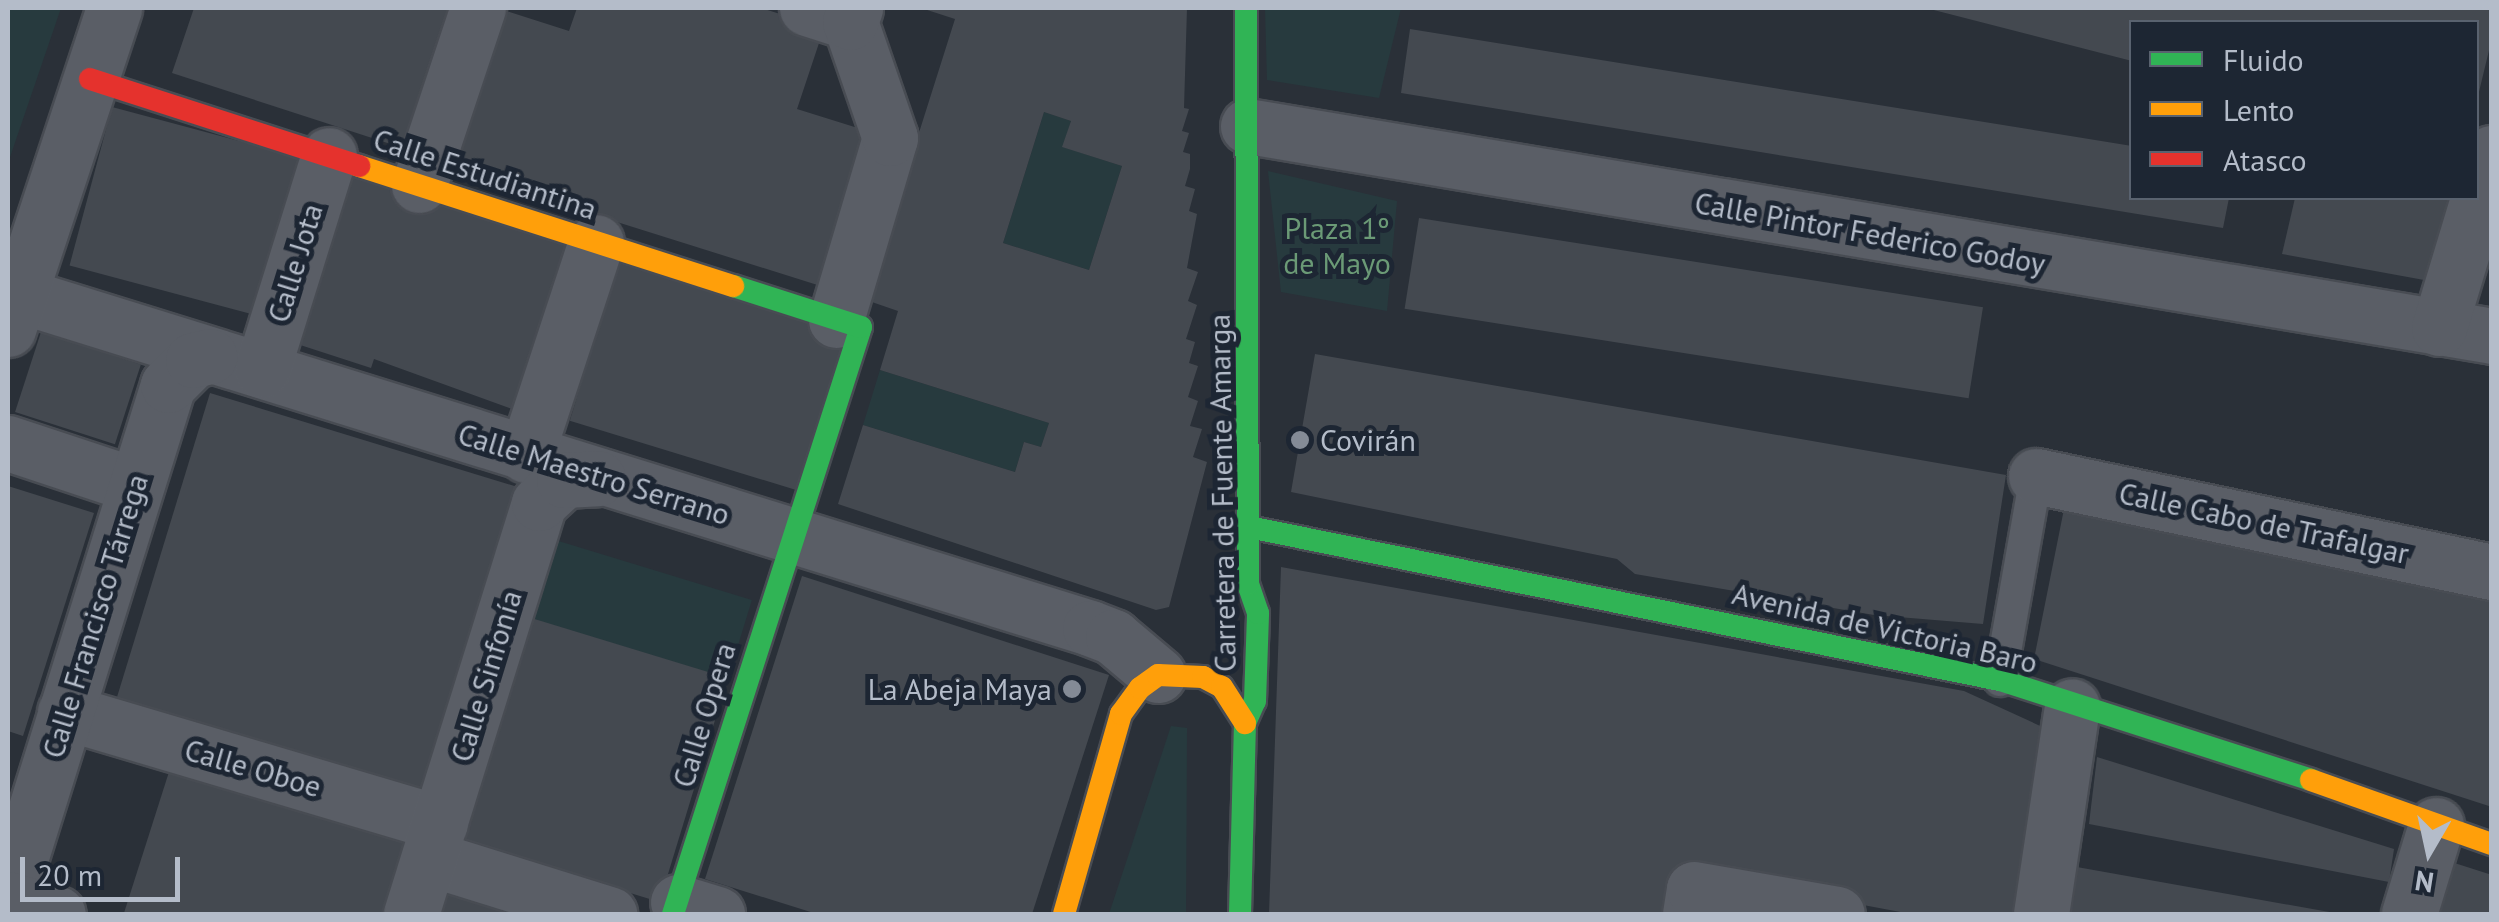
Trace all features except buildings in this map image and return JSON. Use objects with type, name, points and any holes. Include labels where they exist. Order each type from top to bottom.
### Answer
[{"type":"street","points":[[13,312],[114,8]]},
{"type":"street","points":[[419,185],[478,8]]},
{"type":"street","name":"Carretera de Fuente Amarga","points":[[1240,914],[1244,723],[1254,701],[1258,613],[1248,584],[1246,8]]},
{"type":"street","points":[[838,12],[890,138],[848,324]]},
{"type":"street","name":"Calle Estudiantina","points":[[90,78],[848,324]]},
{"type":"street","name":"Calle Pintor Federico Godoy","points":[[1248,126],[2465,332]]},
{"type":"street","points":[[2465,332],[2492,153]]},
{"type":"street","name":"Calle Jota","points":[[236,363],[329,155]]},
{"type":"street","points":[[526,454],[596,242]]},
{"type":"street","name":"Calle Maestro Serrano","points":[[13,312],[236,363],[1090,628],[1182,668]]},
{"type":"street","name":"Calle Opera","points":[[689,910],[848,324]]},
{"type":"street","name":"Calle Francisco Tárrega","points":[[8,898],[28,759],[65,712],[168,385],[193,360],[236,363]]},
{"type":"street","points":[[8,442],[135,485]]},
{"type":"street","name":"Calle Cabo de Trafalgar","points":[[2036,476],[2492,572]]},
{"type":"street","name":"Calle Sinfonía","points":[[411,914],[539,503],[564,480],[598,478]]},
{"type":"street","name":"Avenida de Victoria Baro","points":[[1249,526],[2000,680],[2072,706],[2174,731],[2492,844]]},
{"type":"street","points":[[1230,622],[1248,584]]},
{"type":"street","points":[[1064,914],[1121,714],[1182,668],[1222,687],[1244,723]]},
{"type":"street","points":[[2041,914],[2072,706]]},
{"type":"street","name":"Calle Oboe","points":[[65,712],[434,841],[609,914]]},
{"type":"street","points":[[2408,914],[2436,825]]},
{"type":"street","points":[[1690,914],[1694,889],[1836,914]]},
{"type":"street","points":[[8,898],[58,914]]},
{"type":"lane","points":[[2000,680],[2036,476]]},
{"type":"green space","points":[[8,8],[61,8],[8,163]]},
{"type":"green space","points":[[1265,8],[1401,8],[1379,98],[1267,80]]},
{"type":"green space","points":[[1044,112],[1071,121],[1063,147],[1122,166],[1089,270],[1003,243]]},
{"type":"green space","name":"Plaza 1º de Mayo","points":[[1268,171],[1397,201],[1387,311],[1281,292]]},
{"type":"green space","points":[[880,370],[1049,423],[1041,447],[1024,442],[1015,472],[863,425]]},
{"type":"green space","points":[[552,539],[752,600],[728,679],[528,617]]},
{"type":"green space","points":[[1171,726],[1187,728],[1186,914],[1109,914]]},
{"type":"traffic: fast","points":[[1240,914],[1245,723],[1255,701],[1258,613],[1248,584],[1246,8]]},
{"type":"traffic: fast","points":[[673,914],[861,327],[733,286]]},
{"type":"traffic: fast","points":[[1249,527],[2000,680],[2311,780]]},
{"type":"traffic: slow","points":[[359,166],[733,286]]},
{"type":"traffic: slow","points":[[1064,914],[1121,714],[1140,688],[1158,675],[1203,677],[1222,687],[1245,723]]},
{"type":"traffic: slow","points":[[2311,780],[2492,844]]},
{"type":"traffic: jam","points":[[90,79],[359,166]]},
{"type":"place","name":"Covirán","points":[[1300,440]]},
{"type":"place","name":"La Abeja Maya","points":[[1072,689]]}]
